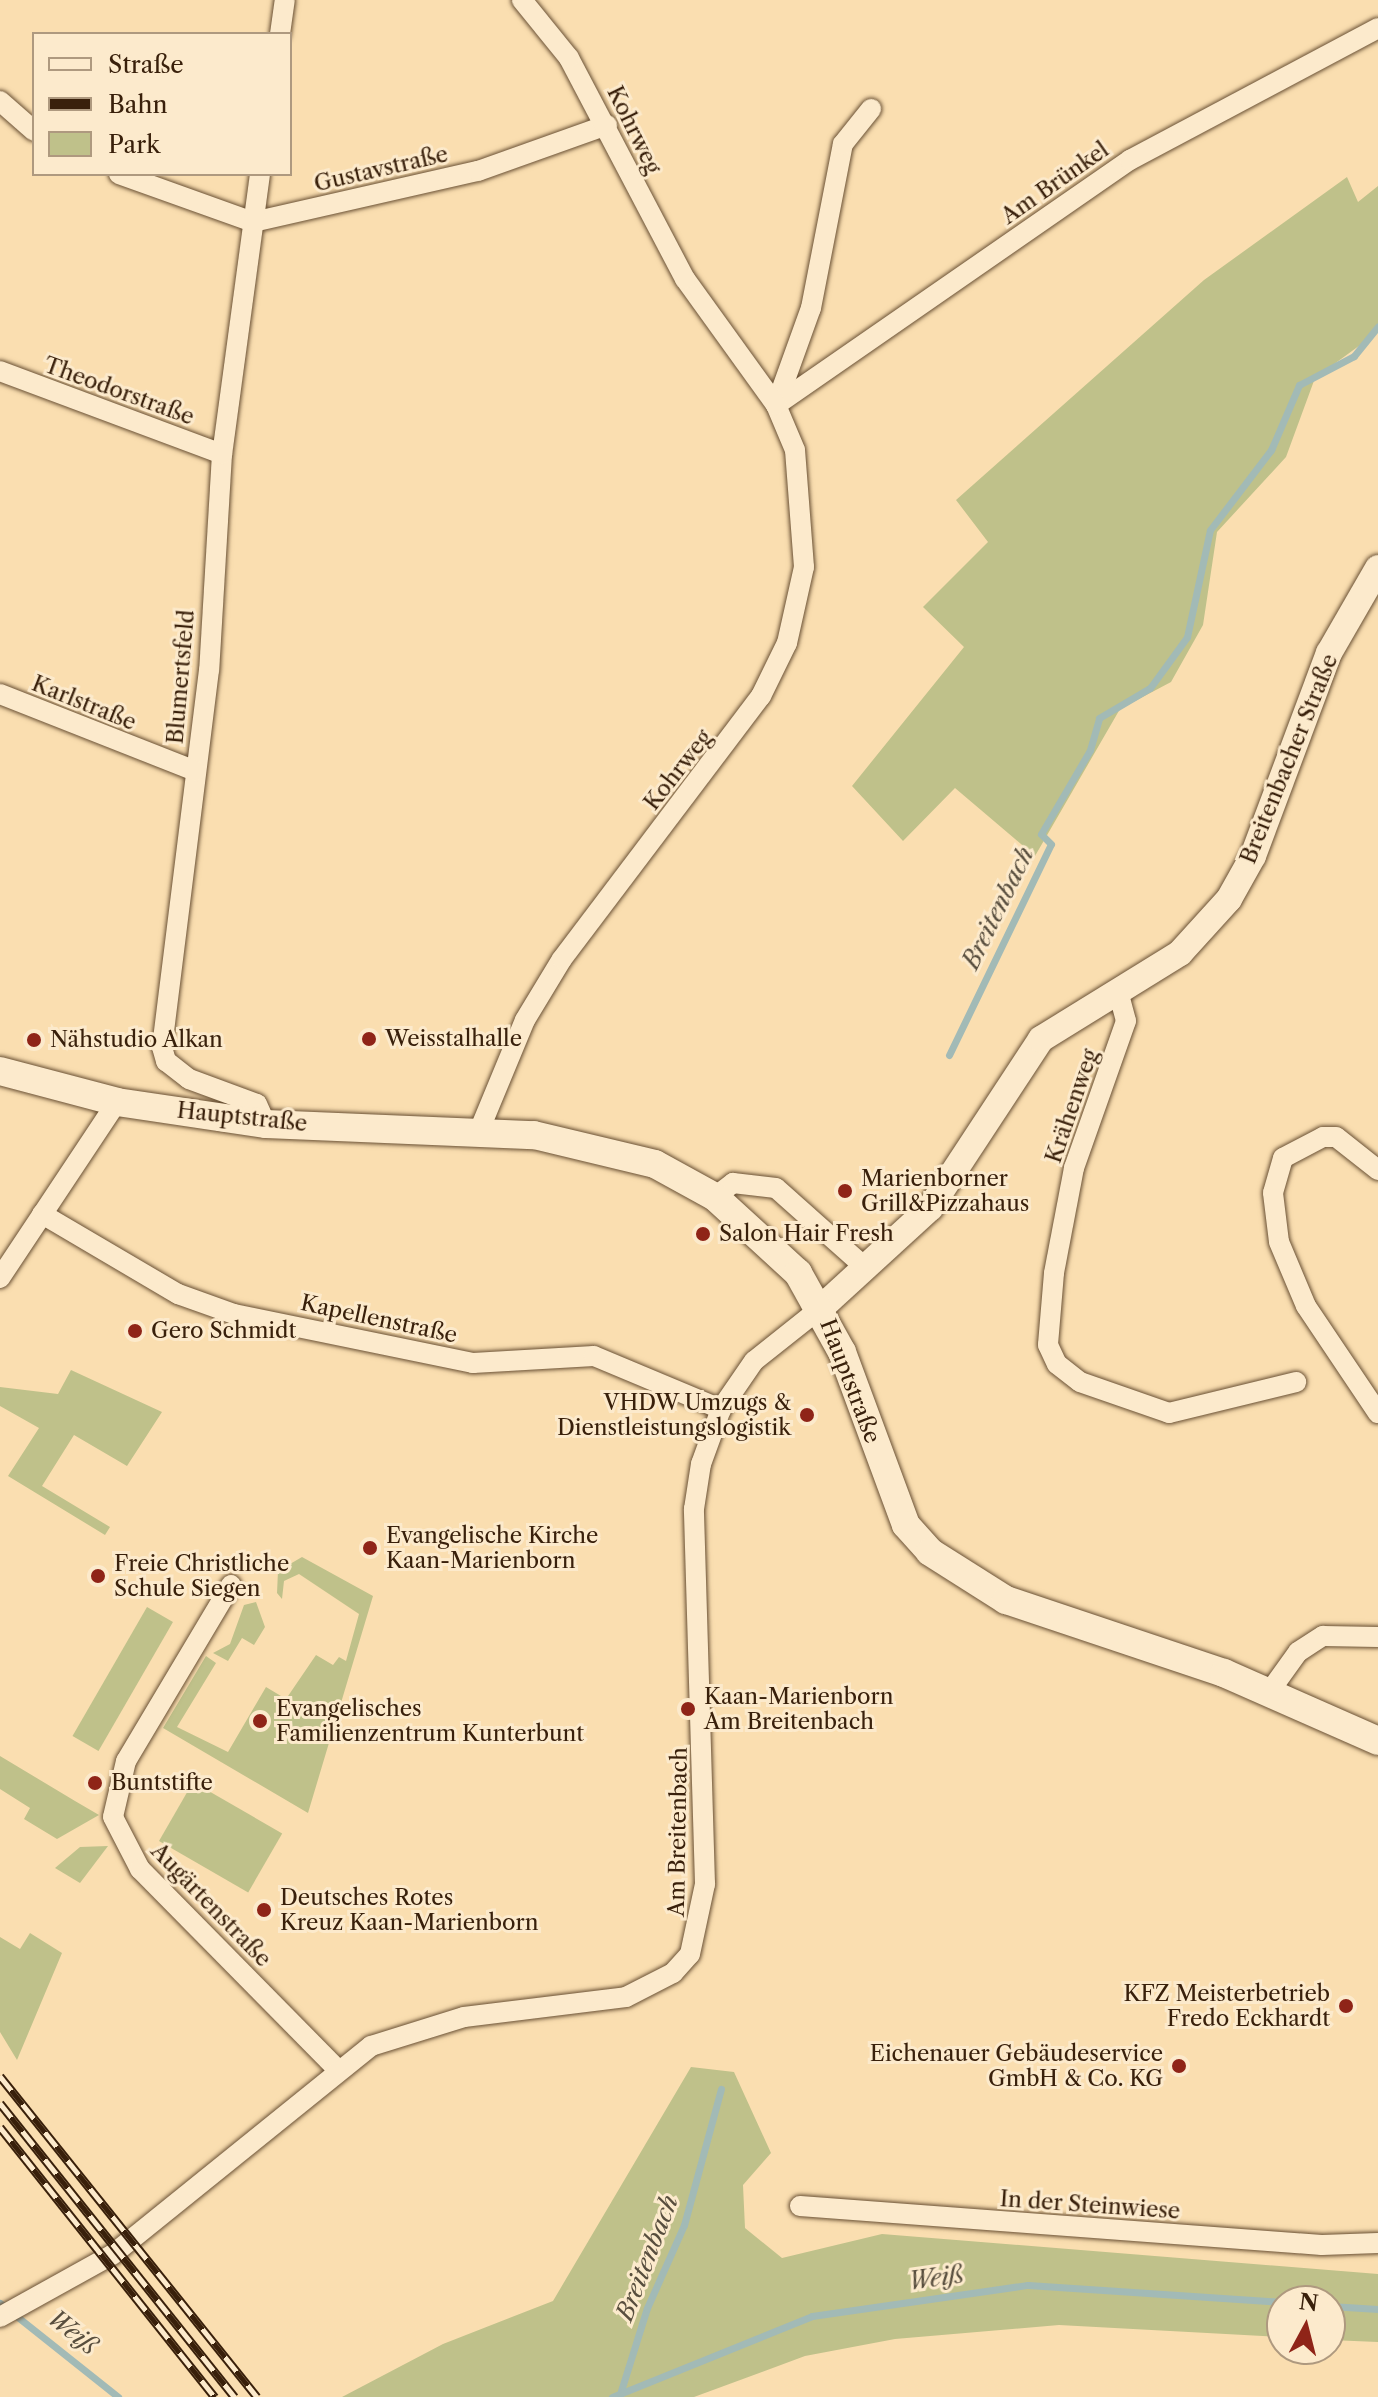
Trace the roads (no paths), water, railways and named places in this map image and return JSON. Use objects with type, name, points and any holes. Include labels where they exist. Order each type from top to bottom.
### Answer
[{"type":"main road","name":"Hauptstraße","points":[[0,1071],[117,1102],[266,1124],[479,1131],[589,1142],[655,1164],[715,1197],[798,1273],[822,1307],[889,1489],[930,1552],[1006,1600],[1270,1691],[1378,1741]]},
{"type":"street","points":[[280,32],[285,0]]},
{"type":"street","name":"Kohrweg","points":[[479,1131],[525,1020],[562,959],[722,754],[787,643],[804,567],[804,508],[795,450],[776,405],[685,279],[607,125],[569,58],[522,0]]},
{"type":"street","name":"Am Brünkel","points":[[776,405],[1130,160],[1378,28]]},
{"type":"street","points":[[0,101],[32,129]]},
{"type":"street","points":[[776,405],[811,308],[843,144],[871,109]]},
{"type":"street","name":"Gustavstraße","points":[[253,222],[478,171],[607,125]]},
{"type":"street","points":[[125,176],[253,222]]},
{"type":"street","name":"Blumertsfeld","points":[[260,176],[222,454],[195,771],[163,1020],[166,1061],[189,1079],[257,1104],[266,1124]]},
{"type":"street","name":"Theodorstraße","points":[[0,371],[222,454]]},
{"type":"street","name":"Breitenbacher Straße","points":[[822,1307],[930,1208],[1041,1039],[1180,953],[1229,899],[1264,829],[1329,653],[1378,568]]},
{"type":"street","name":"Karlstraße","points":[[0,694],[195,771]]},
{"type":"street","name":"Krähenweg","points":[[1118,991],[1126,1021],[1074,1168],[1061,1231],[1053,1354],[1080,1382],[1169,1413],[1296,1382]]},
{"type":"street","points":[[0,1278],[117,1102]]},
{"type":"street","points":[[1378,1170],[1336,1137],[1323,1137],[1283,1158],[1273,1193],[1279,1242],[1306,1306],[1378,1413]]},
{"type":"street","points":[[715,1197],[733,1183],[776,1188],[867,1269]]},
{"type":"street","name":"Kapellenstraße","points":[[42,1214],[178,1294],[234,1314],[473,1363],[594,1356],[721,1409]]},
{"type":"street","name":"Am Breitenbach","points":[[0,2317],[136,2235],[338,2070],[410,2029],[626,1997],[673,1973],[690,1954],[705,1884],[694,1509],[721,1409],[754,1361],[822,1307]]},
{"type":"street","name":"Augärtenstraße","points":[[231,1585],[126,1761],[113,1817],[140,1869],[338,2070]]},
{"type":"street","points":[[1270,1691],[1309,1643],[1323,1636],[1378,1637]]},
{"type":"street","name":"In der Steinwiese","points":[[800,2206],[1322,2245],[1378,2243]]},
{"type":"waterway","name":"Breitenbach","points":[[949,1055],[1051,844],[1041,834],[1090,750],[1099,718],[1150,688],[1187,637],[1210,530],[1271,450],[1299,385],[1354,356],[1378,326]]},
{"type":"waterway","name":"Breitenbach","points":[[620,2394],[647,2308],[684,2225],[721,2089]]},
{"type":"waterway","name":"Weiß","points":[[612,2397],[812,2316],[1028,2285],[1266,2301]]},
{"type":"waterway","name":"Weiß","points":[[0,2303],[118,2397]]},
{"type":"waterway","name":"Weiß","points":[[1346,2307],[1378,2309]]},
{"type":"railway","points":[[0,2076],[257,2397]]},
{"type":"railway","points":[[0,2103],[235,2397]]},
{"type":"railway","points":[[0,2127],[215,2397]]},
{"type":"place","name":"Weisstalhalle","points":[[369,1039]]},
{"type":"place","name":"Nähstudio Alkan","points":[[34,1040]]},
{"type":"place","name":"Marienborner Grill&Pizzahaus","points":[[845,1191]]},
{"type":"place","name":"Salon Hair Fresh","points":[[703,1234]]},
{"type":"place","name":"Gero Schmidt","points":[[135,1331]]},
{"type":"place","name":"VHDW Umzugs & Dienstleistungslogistik","points":[[807,1415]]},
{"type":"place","name":"Evangelische Kirche Kaan-Marienborn","points":[[370,1548]]},
{"type":"place","name":"Freie Christliche Schule Siegen","points":[[98,1576]]},
{"type":"place","name":"Kaan-Marienborn Am Breitenbach","points":[[688,1709]]},
{"type":"place","name":"Evangelisches Familienzentrum Kunterbunt","points":[[260,1721]]},
{"type":"place","name":"Buntstifte","points":[[95,1783]]},
{"type":"place","name":"Deutsches Rotes Kreuz Kaan-Marienborn","points":[[264,1910]]},
{"type":"place","name":"KFZ Meisterbetrieb Fredo Eckhardt","points":[[1346,2006]]},
{"type":"place","name":"Eichenauer Gebäudeservice GmbH & Co. KG","points":[[1179,2066]]}]
